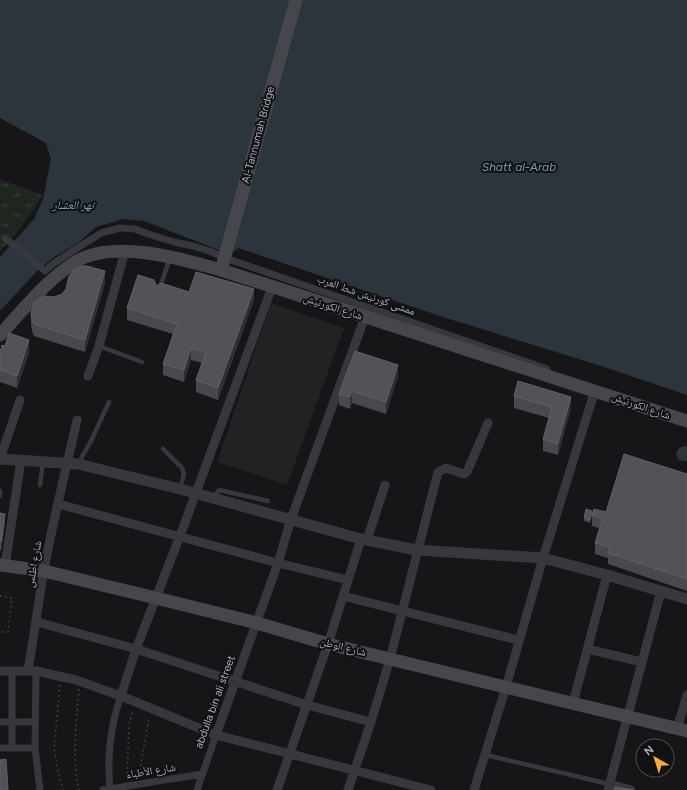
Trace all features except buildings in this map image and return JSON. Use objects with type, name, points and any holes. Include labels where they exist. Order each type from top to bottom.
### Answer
[{"type":"main road","name":"Al-Tannumah Bridge","points":[[221,270],[296,0]]},
{"type":"main road","name":"شارع الكورنيش","points":[[0,335],[47,285],[73,265],[90,256],[125,252],[171,257],[221,270],[687,421]]},
{"type":"main road","name":"شارع الوطن","points":[[3,565],[44,571],[156,598],[256,623],[328,644],[682,730]]},
{"type":"street","name":"ممشى كورنيش شط العرب","points":[[5,238],[45,271],[54,263],[101,233],[120,228],[135,229],[174,242],[209,251],[234,261],[687,417]]},
{"type":"street","points":[[88,376],[99,346],[125,252]]},
{"type":"street","points":[[107,789],[111,740],[116,710],[136,649],[180,536],[272,287]]},
{"type":"street","name":"abdulla bin ali street","points":[[197,790],[278,563],[291,519],[365,317]]},
{"type":"street","points":[[474,790],[506,687],[542,558],[595,390]]},
{"type":"street","points":[[20,400],[0,459],[73,463],[195,493],[364,539],[417,550],[542,558],[607,575],[687,600]]},
{"type":"street","name":"شارع اطلس","points":[[32,670],[44,571],[58,504],[73,463],[77,420]]},
{"type":"street","points":[[348,790],[390,659],[438,472],[446,468],[464,474],[467,472],[488,423]]},
{"type":"street","points":[[3,565],[21,460]]},
{"type":"street","points":[[277,790],[328,644],[348,580],[385,485]]},
{"type":"street","points":[[58,504],[278,563],[348,580]]},
{"type":"street","points":[[573,704],[607,575]]},
{"type":"street","points":[[631,790],[609,787],[661,592]]},
{"type":"street","points":[[344,596],[518,640]]},
{"type":"street","points":[[37,622],[136,649],[307,705],[371,722]]},
{"type":"street","points":[[588,649],[642,662]]},
{"type":"street","points":[[32,670],[35,748],[40,790]]},
{"type":"street","points":[[0,671],[32,670],[79,681],[121,696],[216,735],[289,755],[431,790]]},
{"type":"street","points":[[12,671],[12,748]]},
{"type":"street","points":[[682,730],[687,695]]},
{"type":"street","points":[[0,722],[35,722]]},
{"type":"street","points":[[0,748],[35,748]]},
{"type":"street","name":"شارع الأطباء","points":[[107,789],[202,774]]},
{"type":"lane","points":[[158,294],[171,257]]},
{"type":"lane","points":[[99,346],[142,362]]},
{"type":"lane","points":[[73,463],[91,441],[109,402]]},
{"type":"lane","points":[[163,449],[182,468],[184,474],[180,490]]},
{"type":"lane","points":[[40,485],[43,461]]},
{"type":"lane","points":[[213,498],[219,490],[268,501]]},
{"type":"lane","points":[[0,491],[0,496]]},
{"type":"lane","points":[[486,755],[609,787]]},
{"type":"path","points":[[0,596],[12,598],[8,632],[0,632]]},
{"type":"path","points":[[61,677],[54,747],[58,772],[63,790]]},
{"type":"path","points":[[79,681],[75,755],[79,790]]},
{"type":"path","points":[[127,786],[129,725],[136,702]]},
{"type":"path","points":[[138,784],[150,708]]},
{"type":"shaded area","points":[[271,303],[344,328],[287,485],[217,462]]},
{"type":"green space","points":[[0,179],[42,195],[23,224],[0,251]]},
{"type":"water","name":"Shatt al-Arab","points":[[0,0],[687,0],[687,395],[595,364],[446,318],[238,248],[232,253],[219,250],[144,221],[123,219],[96,227],[78,243],[54,257],[37,271],[0,311],[0,257],[34,219],[43,199],[51,159],[46,143],[0,118]]},
{"type":"water","points":[[684,446],[687,447],[687,461],[679,460],[676,454],[678,449]]},
{"type":"water label","name":"نهر العشار","points":[[73,205]]}]
